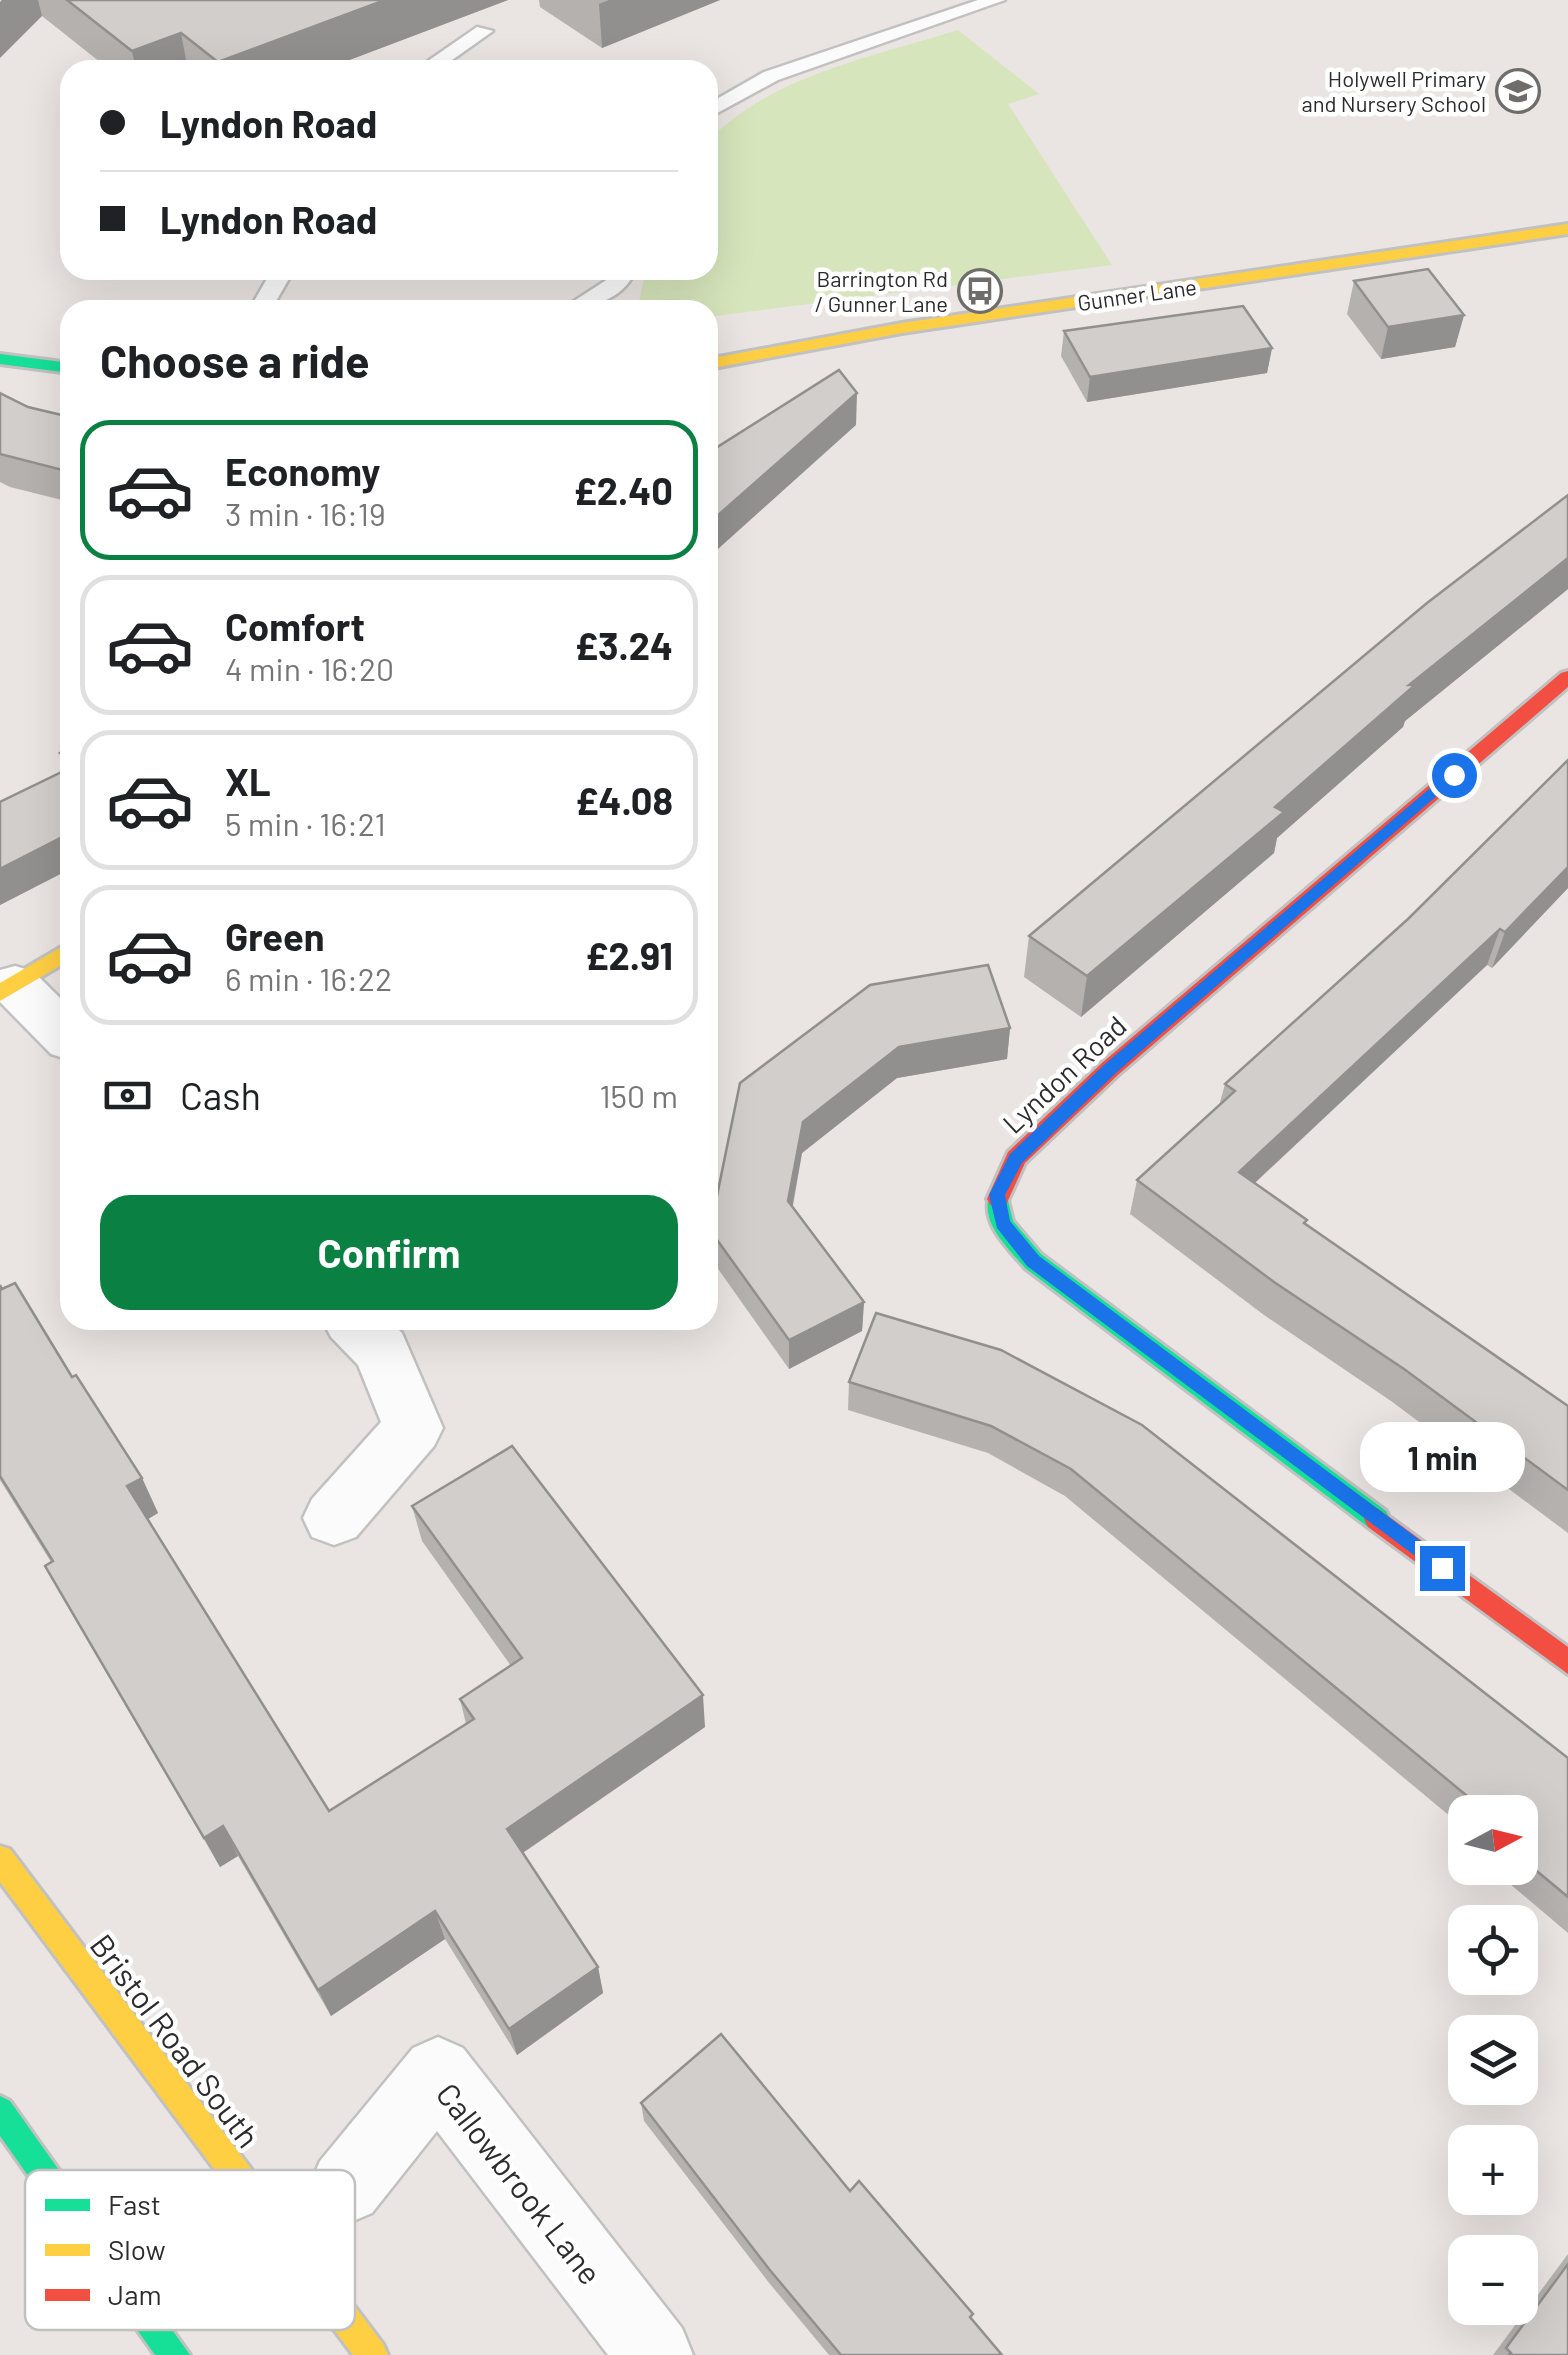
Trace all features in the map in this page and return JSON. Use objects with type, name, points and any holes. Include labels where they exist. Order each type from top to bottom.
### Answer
[{"type":"main road","name":"Gunner Lane","points":[[718,362],[902,328],[1568,229]]},
{"type":"main road","points":[[0,358],[60,367]]},
{"type":"main road","name":"Lyndon Road","points":[[1568,677],[1111,1068],[1016,1158],[997,1195],[1002,1224],[1033,1261],[1568,1662]]},
{"type":"main road","points":[[7,989],[60,956]]},
{"type":"main road","name":"Bristol Road South","points":[[0,1860],[233,2170]]},
{"type":"main road","points":[[0,2111],[42,2170]]},
{"type":"main road","points":[[156,2330],[174,2355]]},
{"type":"main road","name":"Bristol Road South","points":[[353,2330],[372,2355]]},
{"type":"street","points":[[7,989],[60,1032]]},
{"type":"street","points":[[334,1518],[413,1428],[381,1350],[361,1330]]},
{"type":"street","name":"Callowbrook Lane","points":[[355,2176],[438,2073],[654,2355]]},
{"type":"lane","points":[[718,106],[771,76],[996,0]]},
{"type":"lane","points":[[440,60],[484,31]]},
{"type":"lane","points":[[588,300],[621,280]]},
{"type":"green space","points":[[958,30],[1039,94],[1008,104],[1112,265],[718,316],[718,300],[639,300],[644,280],[718,280],[718,132],[762,100],[793,84]]},
{"type":"building","points":[[67,0],[385,0],[223,60],[215,60],[181,33],[132,51]]},
{"type":"building","points":[[1428,269],[1464,315],[1388,327],[1354,281]]},
{"type":"building","points":[[1243,306],[1272,348],[1090,377],[1064,331]]},
{"type":"building","points":[[839,370],[857,393],[718,515],[718,447]]},
{"type":"building","points":[[0,393],[28,407],[60,415],[60,469],[0,454]]},
{"type":"building","points":[[1568,495],[1568,558],[1409,685],[1415,685],[1275,807],[1284,812],[1087,976],[1029,936],[1427,603]]},
{"type":"building","points":[[1568,760],[1568,867],[1505,932],[1500,929],[1239,1172],[1307,1220],[1304,1223],[1568,1406],[1568,1490],[1137,1180],[1235,1091],[1225,1084],[1408,919]]},
{"type":"building","points":[[60,773],[60,838],[0,869],[0,802]]},
{"type":"building","points":[[988,965],[1010,1028],[899,1047],[803,1122],[788,1201],[864,1302],[789,1340],[718,1241],[718,1191],[740,1083],[870,985]]},
{"type":"building","points":[[15,1283],[72,1377],[76,1375],[142,1478],[127,1486],[329,1811],[474,1719],[460,1699],[522,1658],[412,1506],[512,1446],[703,1695],[507,1829],[598,1967],[509,2029],[435,1911],[318,1990],[223,1826],[204,1838],[45,1566],[53,1561],[0,1476],[0,1285],[2,1289]]},
{"type":"building","points":[[876,1313],[1001,1350],[1142,1425],[1568,1758],[1568,1897],[1538,1872],[1538,1795],[1466,1795],[1071,1469],[991,1426],[849,1382]]},
{"type":"building","points":[[721,2034],[850,2191],[859,2181],[973,2314],[970,2317],[1002,2355],[841,2355],[641,2103]]},
{"type":"building","points":[[1568,2264],[1568,2355],[1509,2355],[1506,2348],[1523,2325],[1538,2325],[1538,2305]]},
{"type":"traffic: fast","points":[[0,359],[60,367]]},
{"type":"traffic: fast","points":[[998,1199],[1002,1224],[1033,1261],[1377,1519]]},
{"type":"traffic: fast","points":[[0,2111],[42,2170]]},
{"type":"traffic: fast","points":[[156,2330],[174,2355]]},
{"type":"traffic: slow","points":[[718,362],[902,328],[1568,229]]},
{"type":"traffic: slow","points":[[0,993],[60,956]]},
{"type":"traffic: slow","points":[[0,1859],[233,2170]]},
{"type":"traffic: slow","points":[[353,2330],[372,2355]]},
{"type":"traffic: jam","points":[[998,1199],[1016,1158],[1111,1068],[1568,677]]},
{"type":"traffic: jam","points":[[1377,1519],[1568,1662]]},
{"type":"place","name":"Holywell Primary and Nursery School","points":[[1518,91]]},
{"type":"place","name":"Barrington Rd / Gunner Lane","points":[[980,291]]},
{"type":"route","points":[[1442,1568],[1033,1261],[1002,1224],[997,1195],[1016,1158],[1111,1068],[1454,775]]}]
